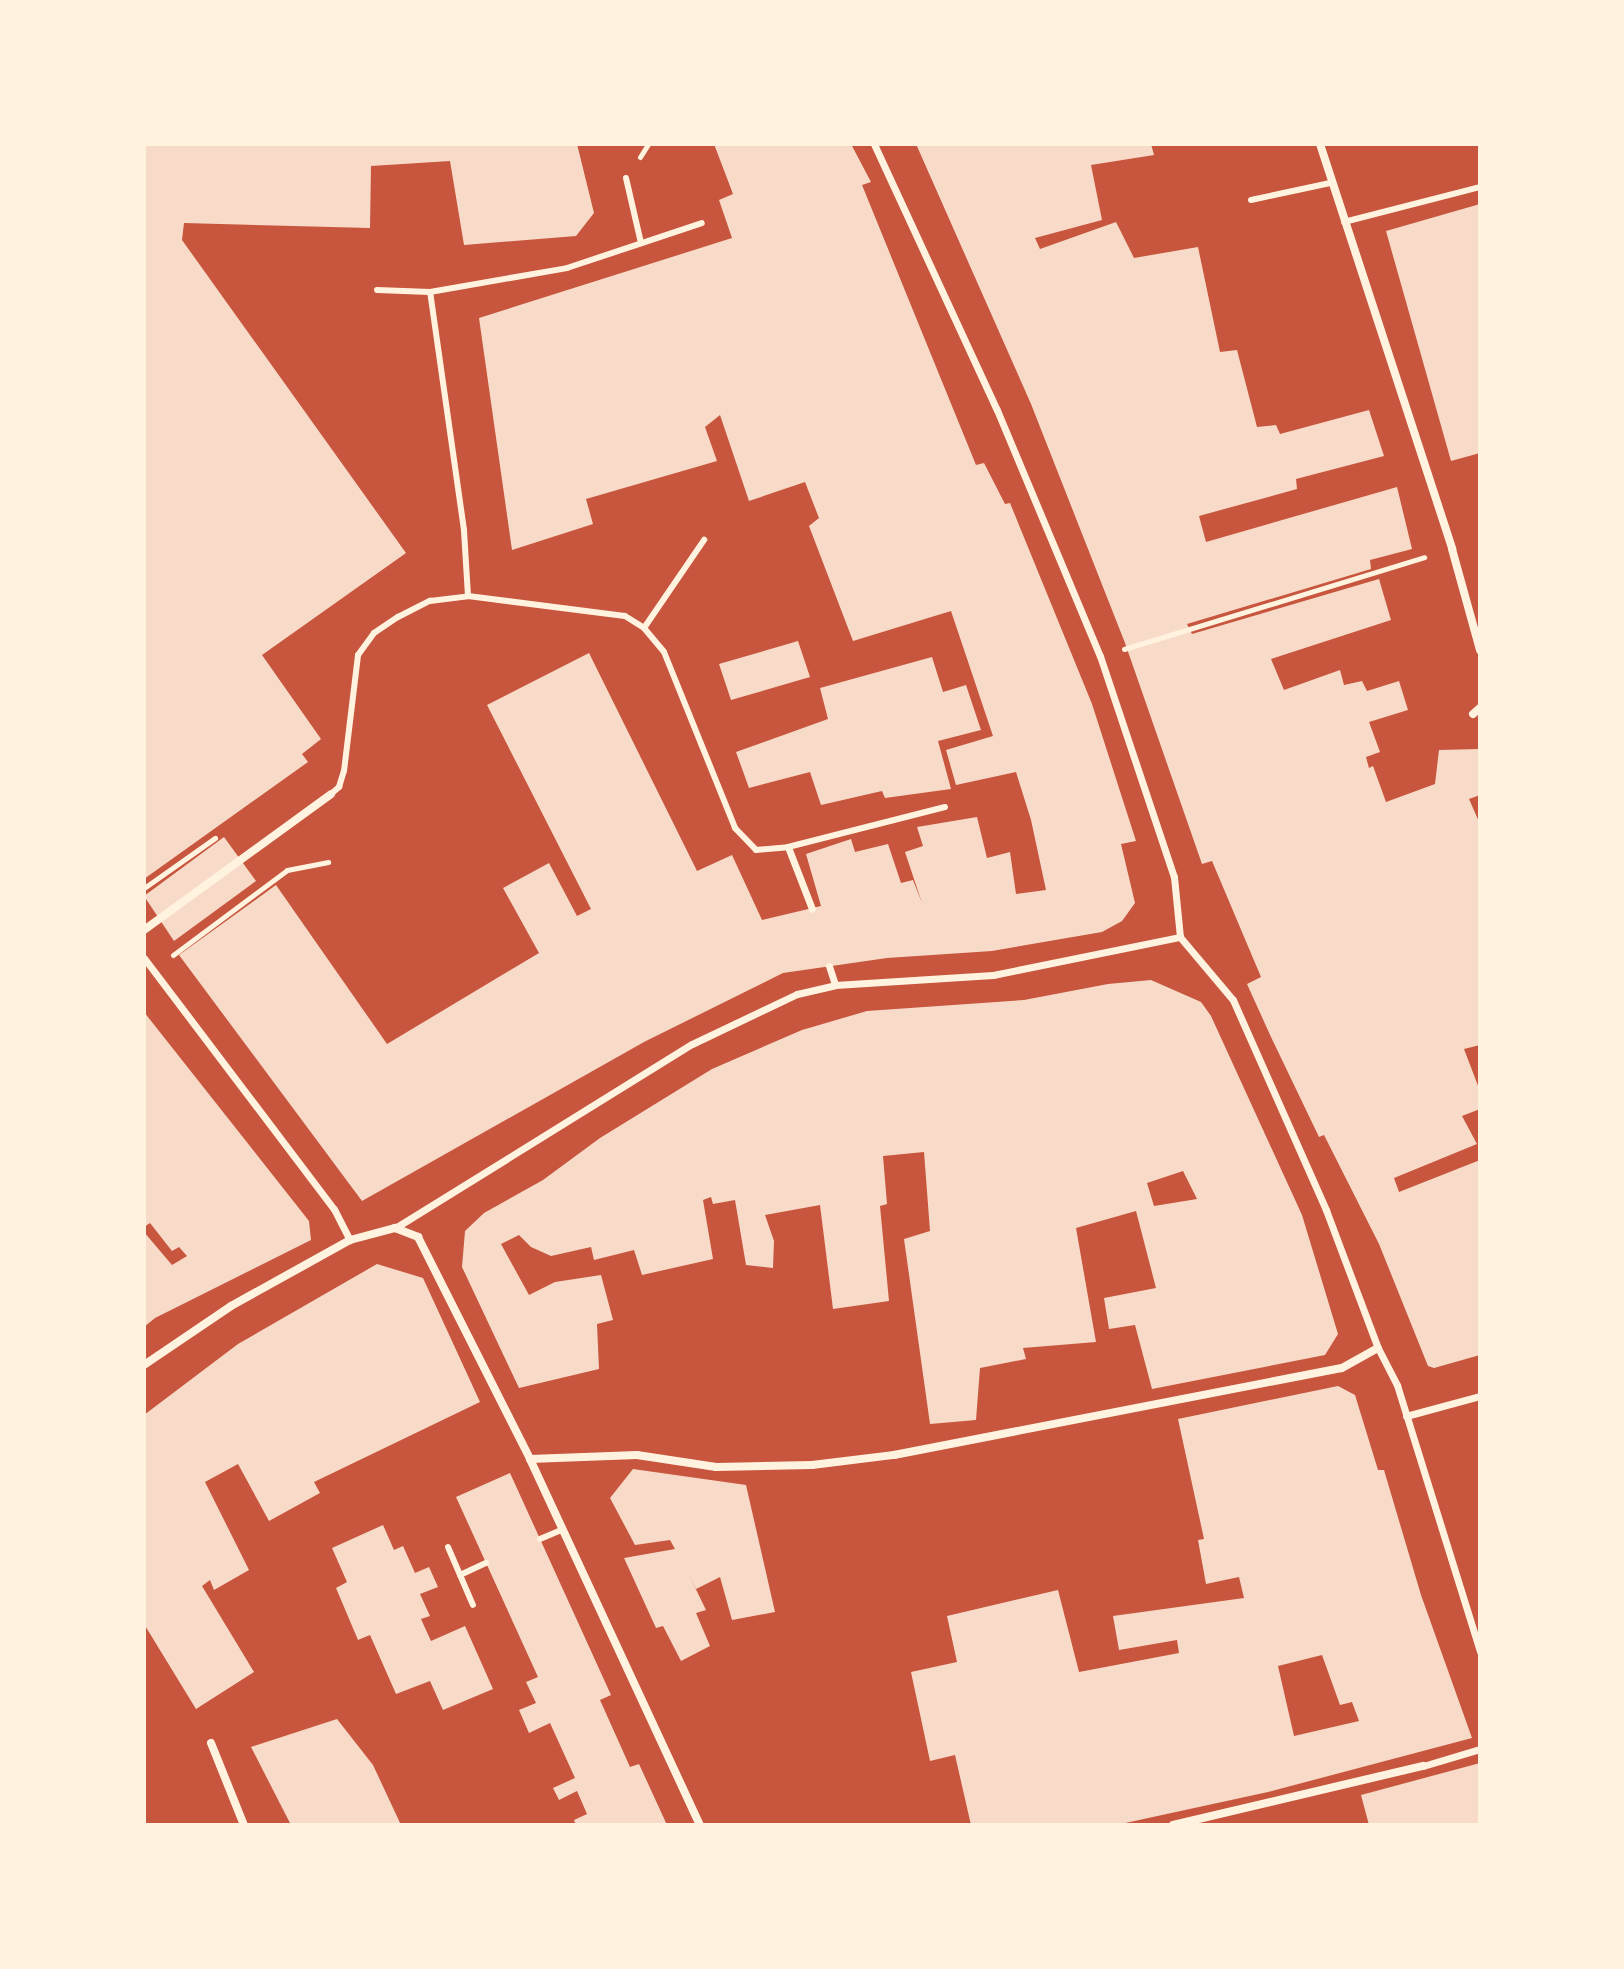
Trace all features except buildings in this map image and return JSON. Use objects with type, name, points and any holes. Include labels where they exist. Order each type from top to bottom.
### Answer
[{"type":"street","points":[[874,144],[997,410],[1100,656],[1174,877],[1180,937],[1233,1000],[1326,1210],[1406,1416],[1480,1652]]},
{"type":"street","points":[[1320,144],[1330,183],[1452,549],[1480,650]]},
{"type":"street","points":[[144,930],[331,794]]},
{"type":"street","points":[[788,847],[812,909]]},
{"type":"street","points":[[144,1365],[231,1306],[350,1240],[395,1228],[692,1044],[778,1001],[835,985],[993,975],[1180,937]]},
{"type":"street","points":[[144,958],[334,1209],[350,1240]]},
{"type":"street","points":[[829,966],[835,985]]},
{"type":"street","points":[[395,1228],[408,1230],[426,1247],[530,1459],[700,1825]]},
{"type":"street","points":[[530,1459],[637,1455],[716,1467],[812,1465],[894,1455],[1342,1368],[1378,1348]]},
{"type":"street","points":[[1406,1416],[1480,1396]]},
{"type":"street","points":[[211,1743],[244,1825]]},
{"type":"street","points":[[1173,1825],[1423,1766],[1480,1749]]},
{"type":"lane","points":[[626,178],[641,243]]},
{"type":"lane","points":[[1251,200],[1330,183]]},
{"type":"lane","points":[[1344,223],[1480,187]]},
{"type":"lane","points":[[377,290],[430,292],[567,268],[702,223]]},
{"type":"lane","points":[[430,292],[464,530],[468,596]]},
{"type":"lane","points":[[644,628],[704,540]]},
{"type":"lane","points":[[331,794],[339,787],[344,771],[358,655],[374,633],[398,617],[430,601],[468,596],[625,616],[644,628],[664,652],[735,828],[756,850],[788,847],[945,807]]},
{"type":"lane","points":[[540,1539],[563,1529]]},
{"type":"lane","points":[[448,1547],[473,1605]]},
{"type":"lane","points":[[460,1575],[486,1563]]},
{"type":"path","points":[[1100,656],[1452,549]]},
{"type":"path","points":[[153,971],[287,870],[328,862]]}]
